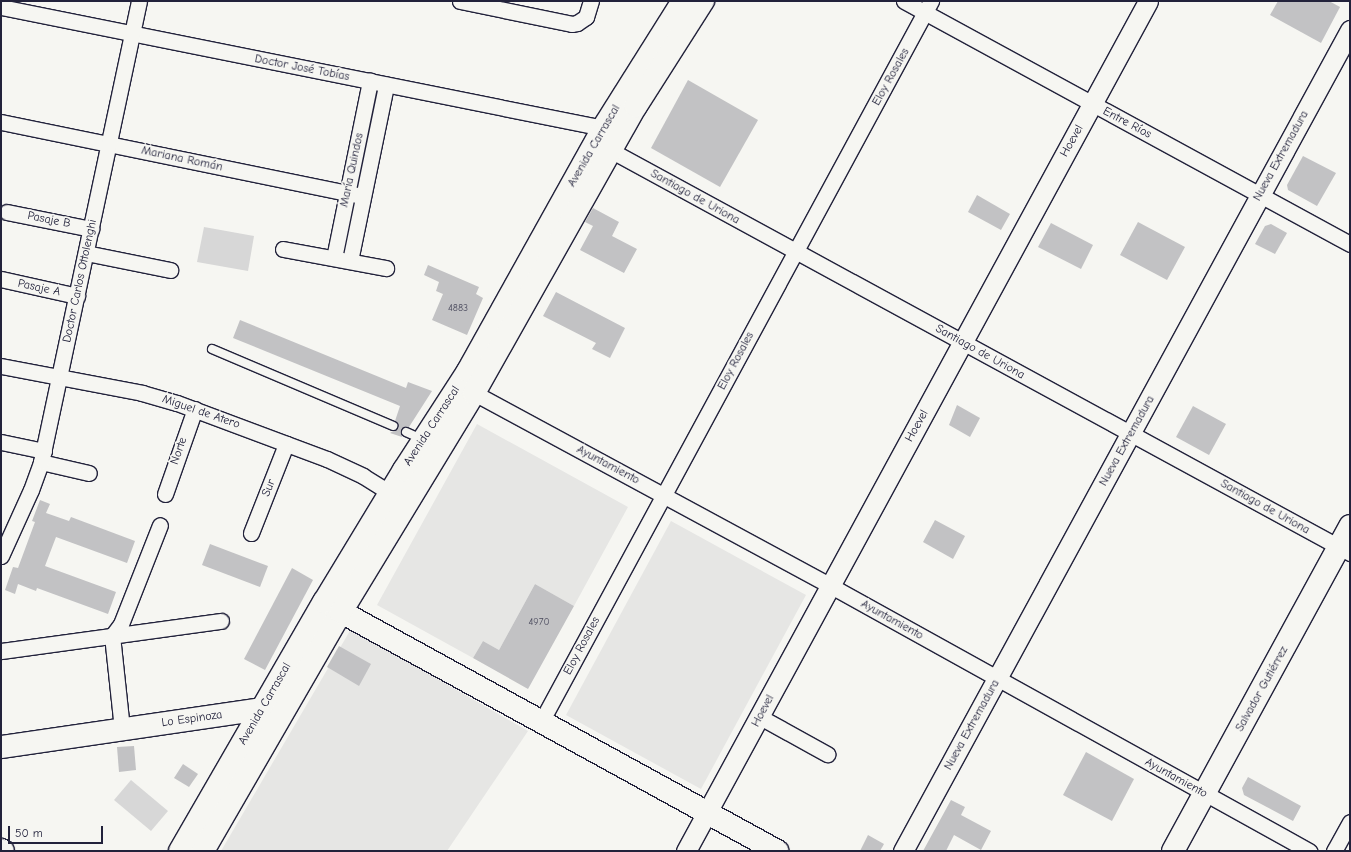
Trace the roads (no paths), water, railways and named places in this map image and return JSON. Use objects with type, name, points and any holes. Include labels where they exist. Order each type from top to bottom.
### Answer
[{"type":"main road","name":"Avenida Carrascal","points":[[203,851],[333,607],[390,493],[415,436],[485,342],[603,128],[683,1]]},
{"type":"main road","name":"Avenida Carrascal","points":[[180,851],[262,709],[333,607],[474,393],[610,150],[651,81],[703,1]]},
{"type":"main road","name":"Salvador Gutiérrez","points":[[1173,851],[1204,794],[1344,550],[1350,526]]},
{"type":"main road","points":[[333,607],[777,851]]},
{"type":"main road","name":"Lo Espinoza","points":[[1,747],[262,709]]},
{"type":"street","name":"Doctor Carlos Ottolenghi","points":[[1,556],[31,490],[42,456],[139,1]]},
{"type":"street","points":[[460,1],[572,24],[582,21],[588,13],[591,1]]},
{"type":"street","name":"Entre Ríos","points":[[904,1],[928,7],[1092,104],[1350,244]]},
{"type":"street","name":"Hoevel","points":[[686,851],[1148,1]]},
{"type":"street","name":"Eloy Rosales","points":[[541,722],[928,7]]},
{"type":"street","name":"Doctor José Tobías","points":[[1,8],[603,128]]},
{"type":"street","name":"Nueva Extremadura","points":[[903,851],[1350,30]]},
{"type":"street","name":"María Quindos","points":[[334,258],[370,82]]},
{"type":"street","name":"María Quindos","points":[[350,261],[386,85]]},
{"type":"street","name":"Mariana Román","points":[[1,122],[363,196]]},
{"type":"street","name":"Santiago de Uriona","points":[[610,150],[1344,550]]},
{"type":"street","name":"Pasaje B","points":[[7,212],[91,228]]},
{"type":"street","points":[[283,249],[386,268]]},
{"type":"street","points":[[86,253],[170,270]]},
{"type":"street","name":"Pasaje A","points":[[1,280],[77,296]]},
{"type":"street","name":"Miguel de Atero","points":[[1,366],[142,393],[195,409],[350,470],[390,493]]},
{"type":"street","name":"Ayuntamiento","points":[[474,393],[831,586],[1309,851]]},
{"type":"street","name":"Norte","points":[[165,494],[195,409]]},
{"type":"street","points":[[1,442],[89,473]]},
{"type":"street","name":"Sur","points":[[251,533],[286,444]]},
{"type":"street","points":[[122,729],[112,636],[121,624],[160,524]]},
{"type":"street","points":[[1,651],[221,621]]},
{"type":"street","points":[[760,716],[827,754]]},
{"type":"street","points":[[1334,851],[1350,822]]},
{"type":"lane","points":[[212,349],[393,426]]}]
